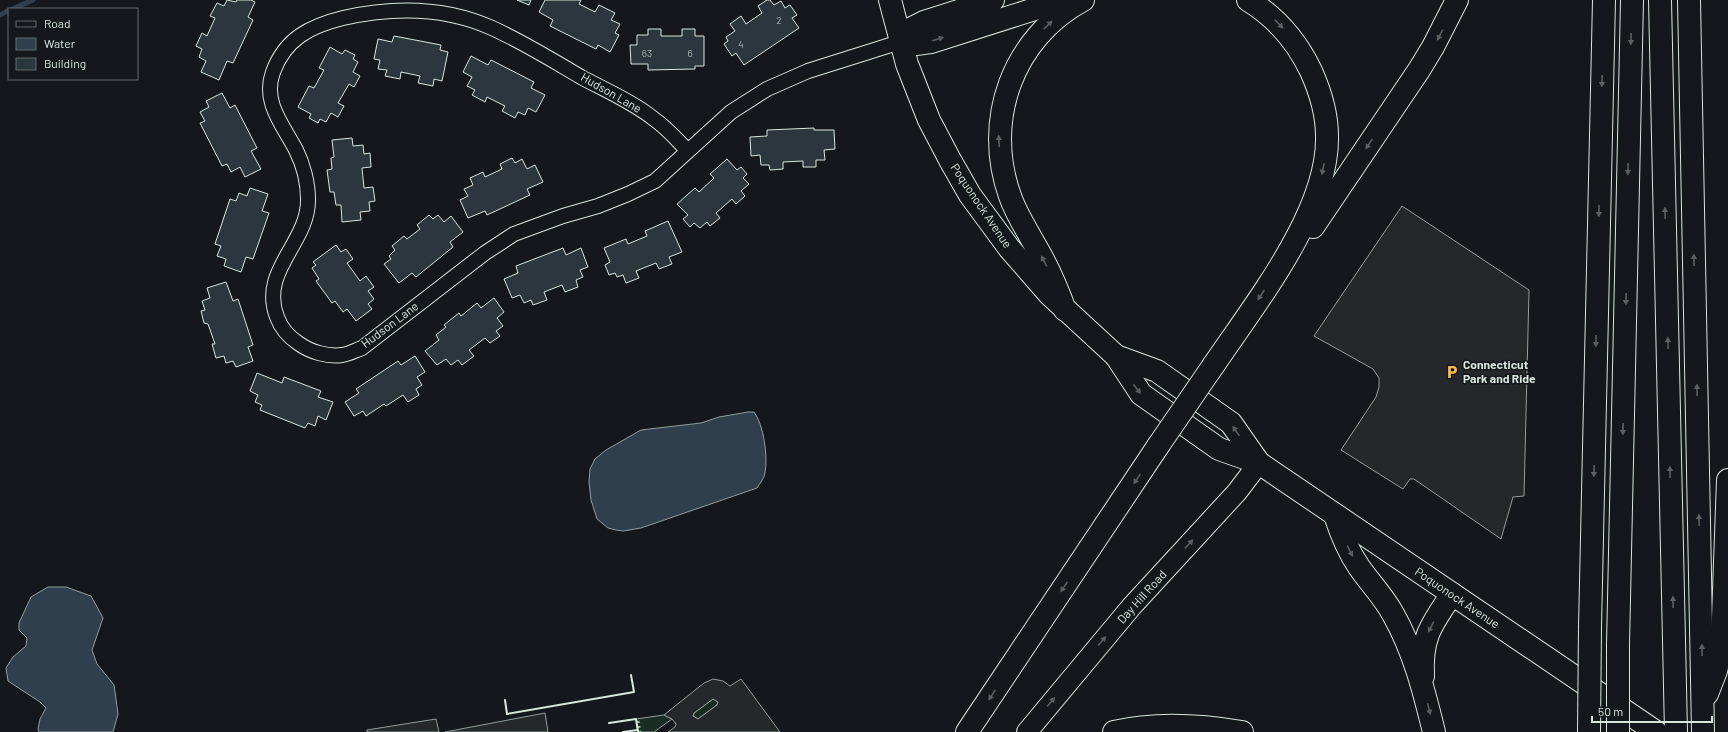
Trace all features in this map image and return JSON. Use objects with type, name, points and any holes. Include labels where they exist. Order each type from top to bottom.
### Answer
[{"type":"main road","name":"Poquonock Avenue","points":[[890,0],[900,42],[913,83],[929,120],[970,195],[1009,248],[1039,284],[1065,310],[1116,356],[1141,394],[1219,449],[1259,463],[1651,731]]},
{"type":"main road","points":[[900,42],[910,29],[924,22],[993,0]]},
{"type":"main road","points":[[900,42],[916,44],[931,42],[1063,0]]},
{"type":"main road","points":[[1065,310],[1046,265],[1022,224],[1011,200],[1002,165],[999,134],[1004,100],[1021,60],[1046,27],[1060,14],[1083,0]]},
{"type":"main road","points":[[966,732],[1283,262],[1315,198],[1325,158],[1326,126],[1318,90],[1303,56],[1289,35],[1278,22],[1248,0]]},
{"type":"main road","points":[[1283,262],[1296,250],[1310,231],[1419,70],[1433,47],[1457,0]]},
{"type":"main road","points":[[1589,732],[1604,0]]},
{"type":"main road","points":[[1618,732],[1618,646],[1632,0]]},
{"type":"main road","points":[[1660,0],[1676,732]]},
{"type":"main road","points":[[1689,0],[1703,732]]},
{"type":"main road","name":"Poquonock Avenue","points":[[1116,356],[1157,371],[1231,423],[1259,463]]},
{"type":"main road","name":"Day Hill Road","points":[[1027,732],[1132,606],[1237,492],[1259,463]]},
{"type":"main road","points":[[1703,702],[1716,671],[1722,645],[1728,480]]},
{"type":"main road","points":[[1335,515],[1342,536],[1352,555],[1394,615],[1408,645],[1423,685],[1434,732]]},
{"type":"main road","points":[[1423,685],[1424,652],[1427,633],[1431,624],[1452,594]]},
{"type":"main road","points":[[1114,732],[1148,726],[1182,725],[1242,732]]},
{"type":"street","name":"Hudson Lane","points":[[688,151],[674,136],[648,114],[523,44],[491,28],[471,21],[428,12],[384,11],[342,18],[316,27],[300,35],[288,44],[272,74],[270,85],[271,101],[274,111],[296,149],[301,162],[308,198],[307,214],[301,231],[281,265],[276,278],[274,299],[275,310],[280,325],[290,337],[300,345],[313,351],[325,354],[343,355],[362,348],[485,253],[514,234],[562,216],[598,206],[628,194],[655,180],[672,167],[732,112],[767,89],[808,71],[900,42]]},
{"type":"green space","points":[[713,699],[718,702],[717,705],[698,719],[693,716],[694,713]]},
{"type":"green space","points":[[664,715],[672,719],[654,732],[638,732],[636,719]]},
{"type":"shaded area","name":"Connecticut Park and Ride","points":[[1402,206],[1529,290],[1524,496],[1513,497],[1501,539],[1414,479],[1410,479],[1403,489],[1341,450],[1376,397],[1379,387],[1379,378],[1373,369],[1314,336]]},
{"type":"shaded area","points":[[713,679],[723,681],[730,686],[741,679],[780,732],[668,732],[675,727],[676,724],[672,719],[664,715],[704,683]],"holes":[[[713,699],[718,702],[717,705],[698,719],[693,716],[694,713]]]},
{"type":"shaded area","points":[[545,713],[548,732],[445,732]]},
{"type":"shaded area","points":[[436,719],[439,732],[367,732],[367,730]]},
{"type":"water","points":[[754,412],[763,433],[764,441],[766,459],[765,473],[757,488],[641,528],[623,531],[616,530],[608,528],[597,519],[591,500],[589,482],[590,469],[595,459],[606,450],[641,430],[701,423],[719,417]]},
{"type":"water","points":[[48,587],[66,587],[91,596],[103,618],[92,650],[97,664],[114,685],[118,714],[113,732],[39,732],[38,729],[40,719],[46,708],[40,702],[8,681],[6,668],[13,657],[26,646],[27,638],[19,630],[19,623],[31,597]]},
{"type":"building","points":[[227,0],[236,2],[237,0],[251,0],[255,2],[248,17],[253,20],[233,63],[227,61],[219,80],[201,72],[206,61],[199,57],[202,49],[196,46],[202,33],[207,36],[215,18],[210,16],[217,3],[224,6]]},
{"type":"building","points":[[517,0],[531,0],[529,5]]},
{"type":"building","points":[[545,0],[581,0],[579,4],[595,12],[599,5],[615,13],[611,20],[620,24],[615,33],[619,35],[610,52],[598,45],[596,49],[550,26],[553,20],[539,12]]},
{"type":"building","points":[[767,0],[770,0],[774,5],[781,1],[785,8],[790,5],[797,15],[792,18],[799,28],[744,65],[736,53],[732,56],[724,44],[728,41],[726,37],[735,31],[730,24],[741,16],[746,24],[762,13],[758,6]]},
{"type":"building","points":[[648,29],[661,29],[661,36],[682,36],[682,29],[695,29],[695,36],[704,36],[704,66],[695,66],[695,69],[648,70],[648,64],[631,64],[630,45],[637,45],[637,35],[648,35]]},
{"type":"building","points":[[394,36],[441,45],[440,50],[448,52],[442,81],[434,79],[433,86],[418,83],[420,76],[401,72],[400,79],[385,76],[387,70],[378,69],[380,60],[374,59],[378,39],[392,42]]},
{"type":"building","points":[[330,47],[342,54],[345,50],[355,55],[353,59],[358,62],[353,72],[360,76],[354,87],[349,84],[338,103],[344,106],[338,117],[331,113],[326,122],[320,119],[318,123],[309,118],[311,114],[298,107],[309,86],[314,88],[324,70],[319,68]]},
{"type":"building","points":[[471,56],[488,65],[491,60],[534,82],[531,88],[545,95],[536,112],[528,108],[525,115],[518,112],[515,118],[502,111],[505,106],[487,97],[485,102],[472,95],[475,90],[467,86],[472,77],[463,72]]},
{"type":"building","points":[[222,93],[230,108],[235,105],[257,148],[251,151],[261,169],[245,177],[240,167],[231,172],[227,164],[222,166],[200,123],[205,121],[200,112],[209,107],[206,101]]},
{"type":"building","points":[[814,128],[814,130],[834,130],[835,149],[824,150],[825,160],[816,160],[816,167],[803,167],[803,161],[783,162],[783,169],[770,170],[769,165],[761,165],[760,155],[751,156],[750,137],[767,136],[767,130]]},
{"type":"building","points":[[352,138],[353,146],[363,145],[364,154],[370,153],[371,167],[362,168],[364,188],[373,187],[375,201],[369,202],[370,211],[360,212],[361,220],[342,222],[341,205],[336,205],[334,192],[330,192],[327,170],[332,169],[331,158],[334,157],[332,140]]},
{"type":"building","points":[[512,158],[515,163],[522,159],[527,169],[535,165],[543,182],[527,189],[530,195],[487,215],[485,211],[468,218],[460,200],[468,196],[464,189],[473,185],[470,178],[483,172],[485,177],[502,169],[500,164]]},
{"type":"building","points":[[727,159],[737,170],[741,167],[747,174],[743,178],[749,184],[741,191],[745,196],[736,204],[732,199],[716,213],[720,218],[710,226],[707,222],[700,228],[694,223],[690,227],[683,219],[688,215],[677,204],[695,188],[699,192],[714,178],[710,174]]},
{"type":"building","points":[[250,188],[268,194],[262,211],[269,213],[253,259],[246,257],[241,272],[224,266],[226,259],[217,256],[221,246],[215,244],[230,199],[236,201],[239,193],[247,196]]},
{"type":"building","points":[[429,215],[433,219],[438,215],[444,222],[451,216],[463,232],[450,242],[453,247],[416,277],[412,273],[399,283],[384,264],[391,259],[389,256],[395,250],[392,246],[404,236],[407,239],[420,229],[417,225]]},
{"type":"building","points":[[668,221],[682,252],[669,257],[672,264],[659,269],[656,263],[636,271],[639,278],[626,283],[623,275],[617,277],[615,273],[609,275],[605,265],[610,262],[604,248],[626,239],[628,244],[647,236],[645,231]]},
{"type":"building","points":[[336,245],[341,252],[346,249],[353,259],[347,263],[360,281],[366,276],[374,287],[368,291],[374,299],[368,304],[372,309],[356,321],[347,309],[343,312],[335,301],[332,303],[316,281],[319,279],[312,268],[316,265],[313,262]]},
{"type":"building","points":[[563,248],[566,255],[581,248],[588,267],[580,270],[583,277],[576,280],[578,287],[565,292],[562,285],[544,292],[547,300],[533,305],[531,300],[524,303],[520,295],[512,298],[504,279],[518,273],[516,266]]},
{"type":"building","points":[[226,282],[233,301],[238,299],[253,345],[248,347],[253,361],[236,367],[233,361],[226,363],[224,356],[216,358],[212,344],[215,344],[208,324],[204,323],[201,311],[205,310],[202,301],[210,298],[207,288]]},
{"type":"building","points":[[494,298],[504,312],[497,318],[503,326],[496,331],[500,336],[490,343],[485,338],[469,350],[474,356],[462,365],[458,360],[451,365],[446,359],[437,365],[425,351],[439,340],[436,335],[446,327],[444,325],[459,313],[461,316],[477,303],[481,308]]},
{"type":"building","points":[[415,356],[425,372],[417,377],[422,385],[416,389],[419,395],[408,402],[403,395],[386,406],[384,404],[366,416],[363,411],[354,416],[345,402],[359,393],[356,389],[398,361],[401,365]]},
{"type":"building","points":[[257,373],[282,383],[284,377],[321,391],[318,397],[333,402],[326,420],[318,416],[315,426],[308,423],[305,428],[260,410],[262,405],[255,402],[258,395],[250,391]]},
{"type":"waterway","points":[[14,8],[33,0]]},
{"type":"waterway","points":[[0,15],[8,11]]},
{"type":"hedge","points":[[638,721],[640,732]]},
{"type":"wall","points":[[505,700],[507,714],[634,692],[631,675]]},
{"type":"wall","points":[[609,723],[636,719],[638,732]]},
{"type":"wall","points":[[623,732],[638,730]]},
{"type":"place","name":"Connecticut Park and Ride","points":[[1452,372]]}]
